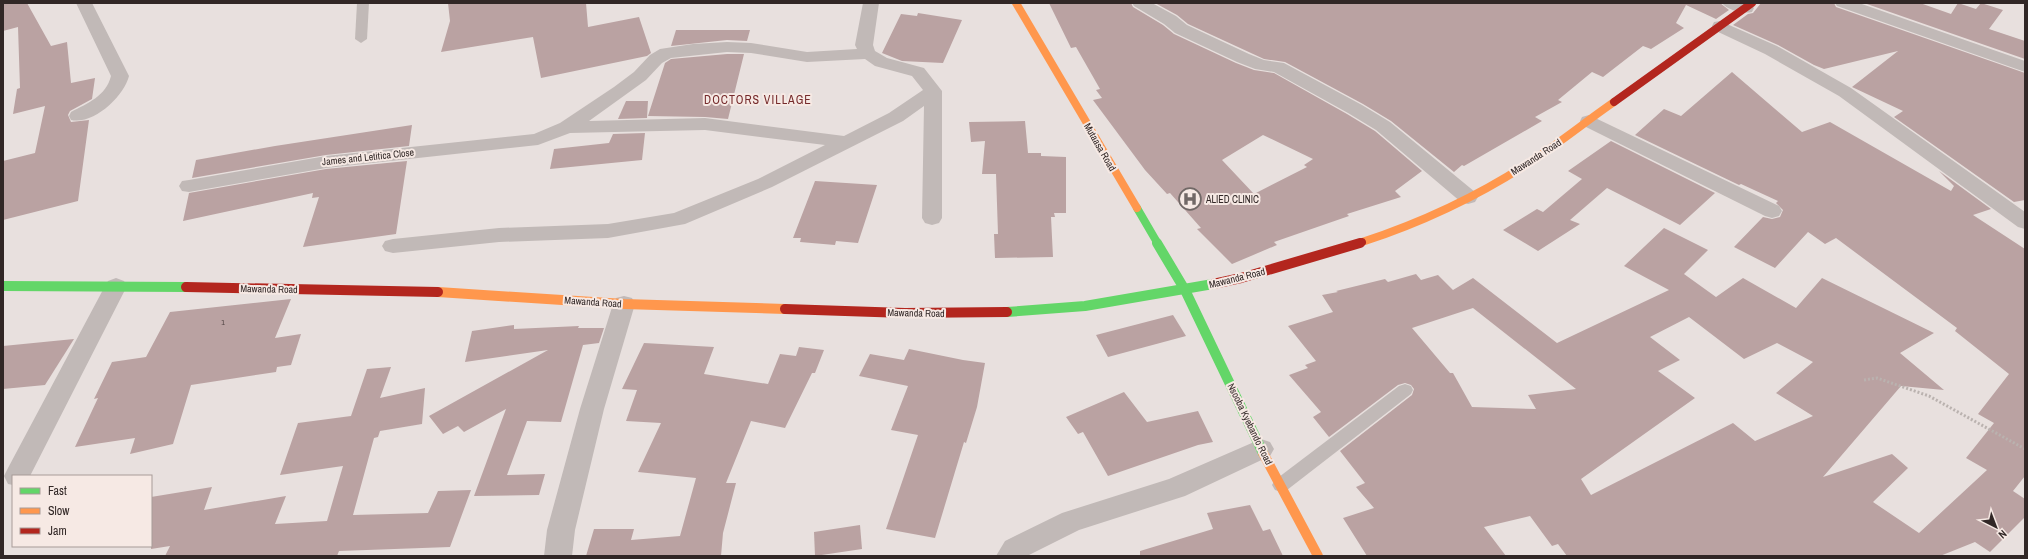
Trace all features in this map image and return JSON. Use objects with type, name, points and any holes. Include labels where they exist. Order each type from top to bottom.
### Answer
[{"type":"street","points":[[78,116],[109,97],[118,86],[120,76],[84,3]]},
{"type":"street","points":[[871,3],[864,45],[868,54],[881,62],[918,72],[933,91],[932,218]]},
{"type":"street","name":"Mutaasa Road","points":[[1016,3],[1185,290]]},
{"type":"street","points":[[1140,3],[1170,20],[1181,29],[1255,62],[1278,67],[1355,109],[1383,126],[1468,197]]},
{"type":"street","points":[[1843,3],[2025,68]]},
{"type":"street","name":"Mawanda Road","points":[[3,286],[116,286],[450,292],[624,304],[905,313],[1013,313],[1063,310],[1185,290],[1248,276],[1390,234],[1468,197],[1527,164],[1720,26],[1743,4]]},
{"type":"street","points":[[1720,26],[1772,50],[1845,92],[2025,222]]},
{"type":"street","name":"James and Letitica Close","points":[[189,186],[326,162],[528,142],[548,136],[566,127],[631,84],[656,59],[672,52],[727,47],[751,48],[807,56],[868,54]]},
{"type":"street","points":[[393,246],[499,235],[608,231],[678,219],[765,183],[847,142],[896,117],[933,91]]},
{"type":"street","points":[[1589,121],[1772,211]]},
{"type":"street","points":[[566,127],[705,124],[847,142]]},
{"type":"street","points":[[18,475],[116,286]]},
{"type":"street","name":"Nsooba Kyebando Road","points":[[1185,290],[1261,449],[1318,556]]},
{"type":"street","points":[[558,556],[560,530],[592,409],[624,304]]},
{"type":"street","points":[[1010,556],[1015,548],[1071,521],[1176,488],[1261,449]]},
{"type":"lane","points":[[361,39],[363,3]]},
{"type":"lane","points":[[1281,485],[1405,390]]},
{"type":"path","points":[[1864,380],[1877,378],[1929,396],[1979,422],[2025,449]]},
{"type":"building","points":[[3,3],[27,3],[51,46],[67,42],[71,83],[95,78],[92,99],[70,111],[68,115],[71,122],[89,120],[78,201],[3,220],[3,161],[35,153],[45,106],[13,114],[17,89],[20,88],[18,27],[3,31]]},
{"type":"building","points":[[448,3],[586,3],[588,27],[639,17],[651,53],[647,56],[541,78],[533,37],[441,52],[450,21]]},
{"type":"building","points":[[1049,3],[1131,3],[1133,7],[1163,25],[1174,34],[1236,63],[1254,70],[1274,73],[1347,114],[1375,131],[1422,171],[1395,191],[1401,197],[1347,214],[1349,216],[1274,242],[1277,245],[1232,264],[1197,229],[1201,228],[1170,193],[1167,194],[1145,170],[1093,100],[1102,98],[1096,90],[1100,89],[1076,47],[1071,48]],"holes":[[[1263,135],[1313,159],[1304,165],[1307,167],[1254,194],[1222,160]]]},
{"type":"building","points":[[1155,3],[1720,3],[1729,10],[1716,19],[1686,5],[1676,23],[1684,28],[1651,49],[1643,46],[1603,77],[1592,72],[1558,100],[1562,102],[1535,117],[1542,121],[1464,166],[1462,165],[1454,172],[1391,121],[1363,104],[1285,62],[1264,59],[1188,24],[1177,15]]},
{"type":"building","points":[[1761,3],[1834,3],[1836,7],[2025,73],[2025,200],[2014,202],[1894,117],[1903,111],[1852,87],[1898,51],[1824,69],[1778,45],[1733,25],[1748,14],[1753,13]]},
{"type":"building","points":[[1864,3],[1920,3],[1951,14],[1958,3],[1976,9],[1981,3],[2003,10],[1989,29],[2025,41],[2025,59]]},
{"type":"building","points":[[918,13],[962,20],[943,63],[902,61],[882,53],[901,14],[917,16]]},
{"type":"building","points":[[676,30],[750,30],[747,41],[727,40],[671,46]]},
{"type":"building","points":[[744,54],[728,119],[648,116],[665,63],[671,59]]},
{"type":"building","points":[[1732,72],[1802,132],[1830,122],[1951,191],[1954,186],[1939,171],[1991,209],[1973,215],[2025,249],[2025,476],[2013,491],[2025,499],[2025,517],[1990,552],[1975,542],[1940,556],[1567,556],[1558,544],[1552,546],[1530,516],[1484,527],[1506,556],[1367,556],[1343,518],[1374,508],[1356,487],[1365,483],[1340,451],[1412,395],[1414,389],[1411,385],[1405,383],[1398,385],[1329,437],[1313,417],[1321,412],[1289,375],[1308,368],[1305,365],[1316,361],[1288,326],[1333,312],[1322,295],[1385,279],[1388,282],[1416,274],[1421,280],[1438,275],[1453,290],[1473,278],[1557,343],[1669,290],[1624,266],[1664,228],[1708,250],[1684,274],[1716,297],[1743,278],[1796,308],[1822,278],[1934,333],[1900,353],[1944,390],[1901,386],[1823,477],[1892,454],[1908,468],[1873,502],[1919,533],[1987,470],[1966,458],[1994,423],[1978,414],[2009,374],[1955,331],[1957,328],[1836,238],[1825,244],[1808,232],[1775,268],[1734,247],[1763,217],[1772,219],[1780,217],[1783,210],[1776,203],[1778,201],[1741,184],[1739,185],[1635,135],[1664,109],[1681,116]],"holes":[[[1473,308],[1576,389],[1528,395],[1536,409],[1472,407],[1453,373],[1450,373],[1412,328]],[[1689,317],[1744,359],[1777,343],[1813,362],[1776,393],[1813,416],[1755,441],[1733,423],[1591,495],[1581,479],[1695,398],[1658,371],[1680,360],[1650,337]]]},
{"type":"building","points":[[626,101],[648,101],[647,118],[618,119]]},
{"type":"building","points":[[1025,121],[1028,153],[1041,153],[1041,156],[1066,157],[1066,213],[1054,213],[1055,217],[1051,217],[1053,257],[995,258],[994,234],[998,234],[996,174],[982,174],[985,141],[971,142],[969,122]]},
{"type":"building","points":[[412,125],[409,146],[326,155],[192,178],[196,160]]},
{"type":"building","points":[[645,133],[642,160],[550,169],[554,149],[609,143],[613,134]]},
{"type":"building","points":[[1611,141],[1715,193],[1680,225],[1607,188],[1570,220],[1580,224],[1538,251],[1503,230],[1537,209],[1543,212],[1582,179],[1568,171]]},
{"type":"building","points":[[407,161],[396,234],[303,247],[319,197],[312,198],[313,193],[183,221],[189,193],[326,169]]},
{"type":"building","points":[[815,181],[877,185],[858,243],[836,241],[835,245],[800,242],[801,238],[793,238]]},
{"type":"building","points":[[291,299],[275,338],[301,334],[291,365],[277,367],[276,372],[191,385],[173,444],[130,454],[135,438],[75,447],[98,398],[94,399],[112,362],[146,357],[170,312]]},
{"type":"building","points":[[1173,315],[1186,336],[1108,357],[1096,335]]},
{"type":"building","points":[[514,325],[514,329],[579,326],[578,328],[604,328],[599,343],[583,345],[561,422],[527,421],[507,475],[545,474],[539,495],[474,496],[506,409],[464,432],[458,426],[443,434],[429,416],[548,350],[465,362],[472,331]]},
{"type":"building","points":[[74,339],[45,385],[3,389],[3,346]]},
{"type":"building","points":[[644,343],[714,347],[704,374],[768,384],[780,354],[796,356],[799,347],[824,350],[815,373],[812,373],[785,428],[751,421],[726,483],[736,483],[723,533],[721,556],[586,556],[594,529],[634,529],[631,540],[680,536],[696,478],[638,472],[661,423],[626,421],[637,390],[622,389]]},
{"type":"building","points":[[909,349],[985,363],[977,407],[966,443],[964,442],[935,538],[886,529],[918,435],[891,430],[908,386],[859,376],[870,354],[904,360]]},
{"type":"building","points":[[391,367],[380,398],[425,388],[422,424],[380,431],[378,437],[374,438],[353,515],[428,513],[438,491],[471,490],[450,547],[339,551],[337,556],[165,556],[170,546],[151,549],[152,497],[212,487],[204,510],[286,496],[275,524],[327,521],[343,466],[280,475],[298,423],[351,416],[367,369]]},
{"type":"building","points":[[1124,392],[1147,422],[1198,411],[1213,442],[1198,445],[1108,476],[1083,432],[1078,434],[1066,417]]},
{"type":"building","points":[[1250,505],[1263,531],[1270,529],[1283,556],[1140,556],[1140,551],[1213,529],[1207,513]]},
{"type":"building","points":[[860,525],[862,549],[815,556],[814,532]]},
{"type":"traffic: fast","points":[[1137,208],[1185,290],[1263,453]]},
{"type":"traffic: fast","points":[[1007,312],[1085,306],[1213,284]]},
{"type":"traffic: fast","points":[[3,286],[186,287]]},
{"type":"traffic: slow","points":[[1016,3],[1137,208]]},
{"type":"traffic: slow","points":[[1362,242],[1405,227],[1447,209],[1508,176],[1549,149],[1614,102]]},
{"type":"traffic: slow","points":[[438,292],[624,304],[785,309]]},
{"type":"traffic: slow","points":[[1263,453],[1318,556]]},
{"type":"traffic: jam","points":[[1614,102],[1752,3]]},
{"type":"traffic: jam","points":[[1213,284],[1241,278],[1362,242]]},
{"type":"traffic: jam","points":[[186,287],[438,292]]},
{"type":"traffic: jam","points":[[785,309],[905,313],[1007,312]]},
{"type":"place","name":"ALIED CLINIC","points":[[1190,199]]},
{"type":"district","name":"DOCTORS VILLAGE","points":[[758,100]]}]
